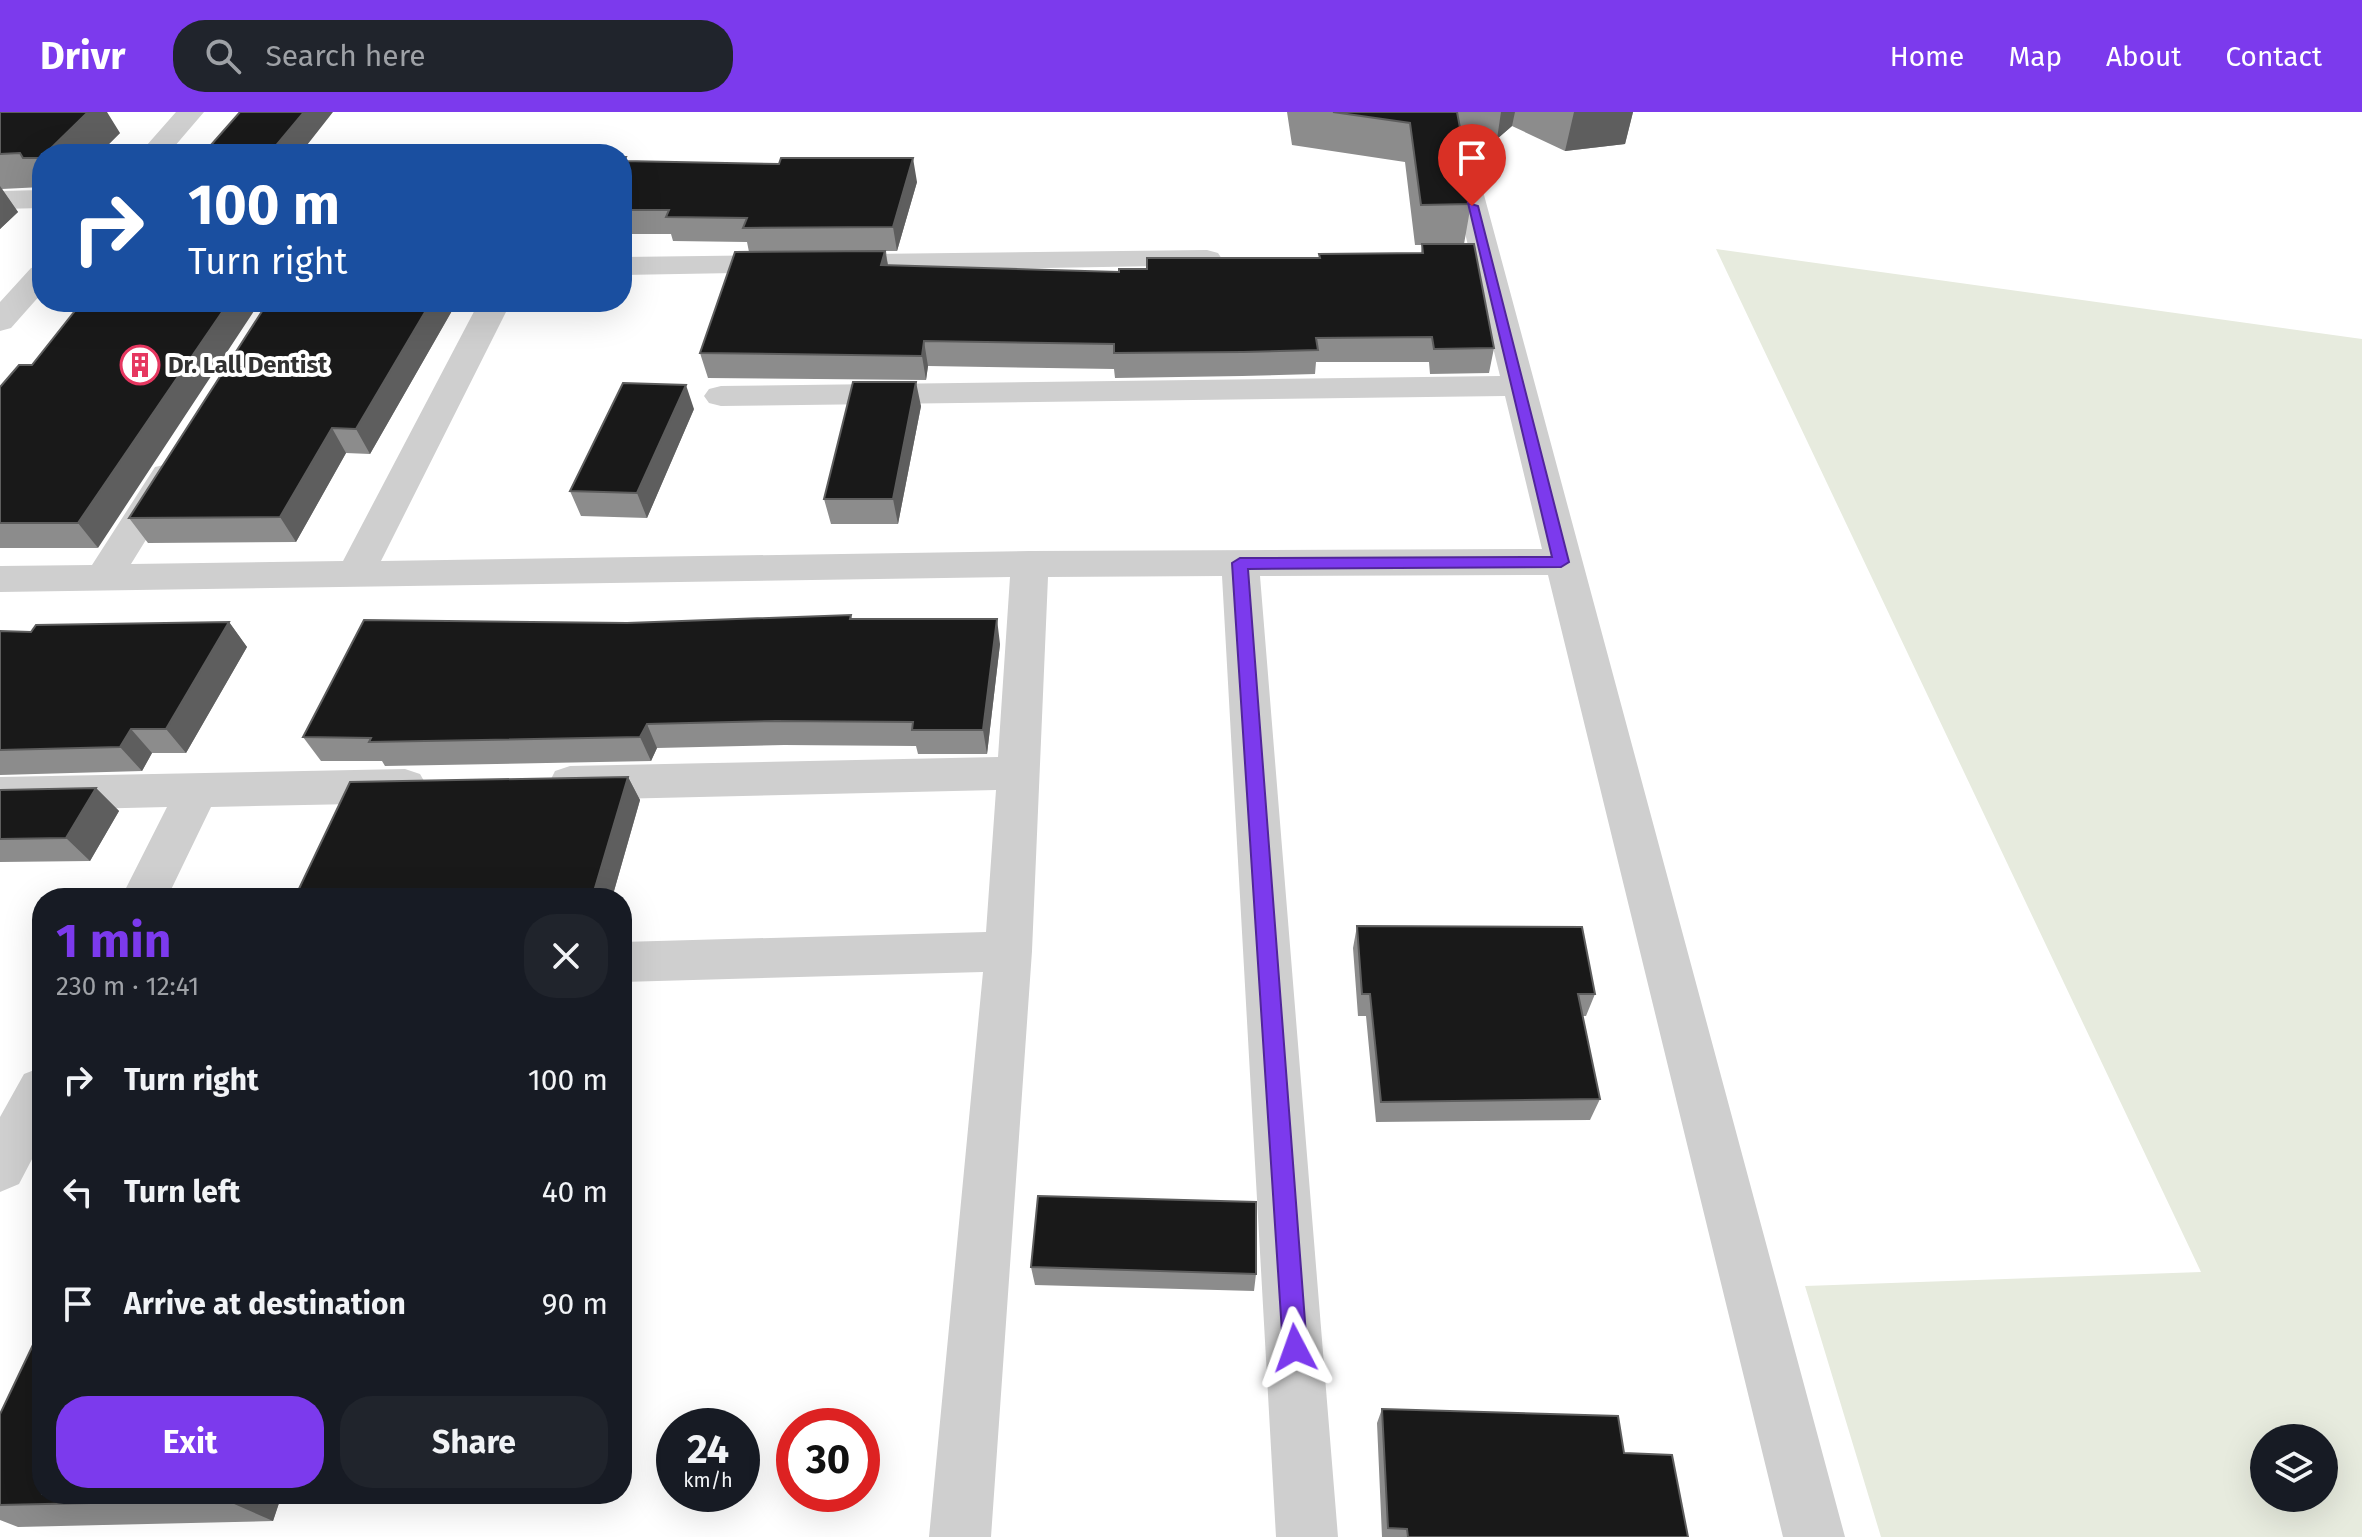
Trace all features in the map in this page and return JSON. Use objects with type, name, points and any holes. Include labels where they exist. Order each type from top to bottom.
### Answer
[{"type":"street","points":[[162,144],[191,112]]},
{"type":"street","points":[[1466,180],[1469,256],[1518,386],[1814,1537]]},
{"type":"street","points":[[0,200],[32,199]]},
{"type":"street","points":[[632,266],[1229,259]]},
{"type":"street","points":[[0,321],[32,285]]},
{"type":"street","points":[[355,574],[490,312]]},
{"type":"street","points":[[721,396],[1518,386]]},
{"type":"street","points":[[103,578],[186,446]]},
{"type":"street","points":[[0,579],[1030,564],[1561,562]]},
{"type":"street","points":[[1240,563],[1307,1537]]},
{"type":"street","points":[[960,1537],[1008,951],[1030,564]]},
{"type":"street","points":[[525,784],[1019,773]]},
{"type":"street","points":[[0,794],[445,785]]},
{"type":"street","points":[[149,888],[197,791]]},
{"type":"street","points":[[632,962],[1008,951]]},
{"type":"street","points":[[0,1167],[32,1108]]},
{"type":"shaded area","points":[[1716,249],[2362,339],[2362,1537],[1881,1537],[1805,1286],[2201,1272]]},
{"type":"building","points":[[0,112],[88,112],[55,144],[32,144],[32,158],[23,158],[20,153],[0,154]]},
{"type":"building","points":[[240,112],[304,112],[277,144],[212,144]]},
{"type":"building","points":[[1333,112],[1457,112],[1461,133],[1455,141],[1471,204],[1421,205],[1410,123]]},
{"type":"building","points":[[781,158],[913,158],[893,227],[743,228],[747,218],[666,217],[669,210],[632,210],[632,161],[779,164]]},
{"type":"building","points":[[1422,244],[1474,244],[1494,348],[1434,349],[1432,337],[1316,338],[1318,350],[1243,352],[1114,353],[1114,344],[924,341],[922,356],[700,353],[735,252],[885,251],[881,265],[1119,272],[1119,269],[1147,269],[1147,258],[1320,258],[1319,254],[1423,253]]},
{"type":"building","points":[[74,312],[222,312],[78,523],[0,523],[0,387],[19,365],[32,365]]},
{"type":"building","points":[[262,312],[425,312],[356,429],[332,428],[280,517],[129,518]]},
{"type":"building","points":[[853,382],[916,382],[893,499],[824,499]]},
{"type":"building","points":[[623,383],[686,385],[637,493],[570,491]]},
{"type":"building","points":[[851,615],[850,619],[997,619],[983,730],[912,730],[913,722],[776,721],[647,724],[640,737],[369,742],[371,738],[303,737],[364,620],[627,623]]},
{"type":"building","points":[[229,622],[166,729],[131,729],[120,747],[0,750],[0,631],[31,632],[36,625]]},
{"type":"building","points":[[628,777],[595,888],[299,888],[350,782]]},
{"type":"building","points":[[96,788],[66,838],[0,839],[0,790]]},
{"type":"building","points":[[1357,926],[1582,927],[1595,994],[1578,994],[1600,1099],[1381,1102],[1370,994],[1362,994]]},
{"type":"building","points":[[1038,1196],[1256,1202],[1256,1274],[1031,1267]]},
{"type":"building","points":[[32,1347],[32,1504],[45,1504],[0,1505],[0,1414]]},
{"type":"building","points":[[1382,1409],[1618,1416],[1624,1453],[1672,1455],[1688,1537],[1408,1537],[1407,1529],[1388,1528]]},
{"type":"place","name":"Dr. Lall Dentist","points":[[140,365]]},
{"type":"route","points":[[1295,1348],[1240,563],[1561,562],[1472,206]]}]
